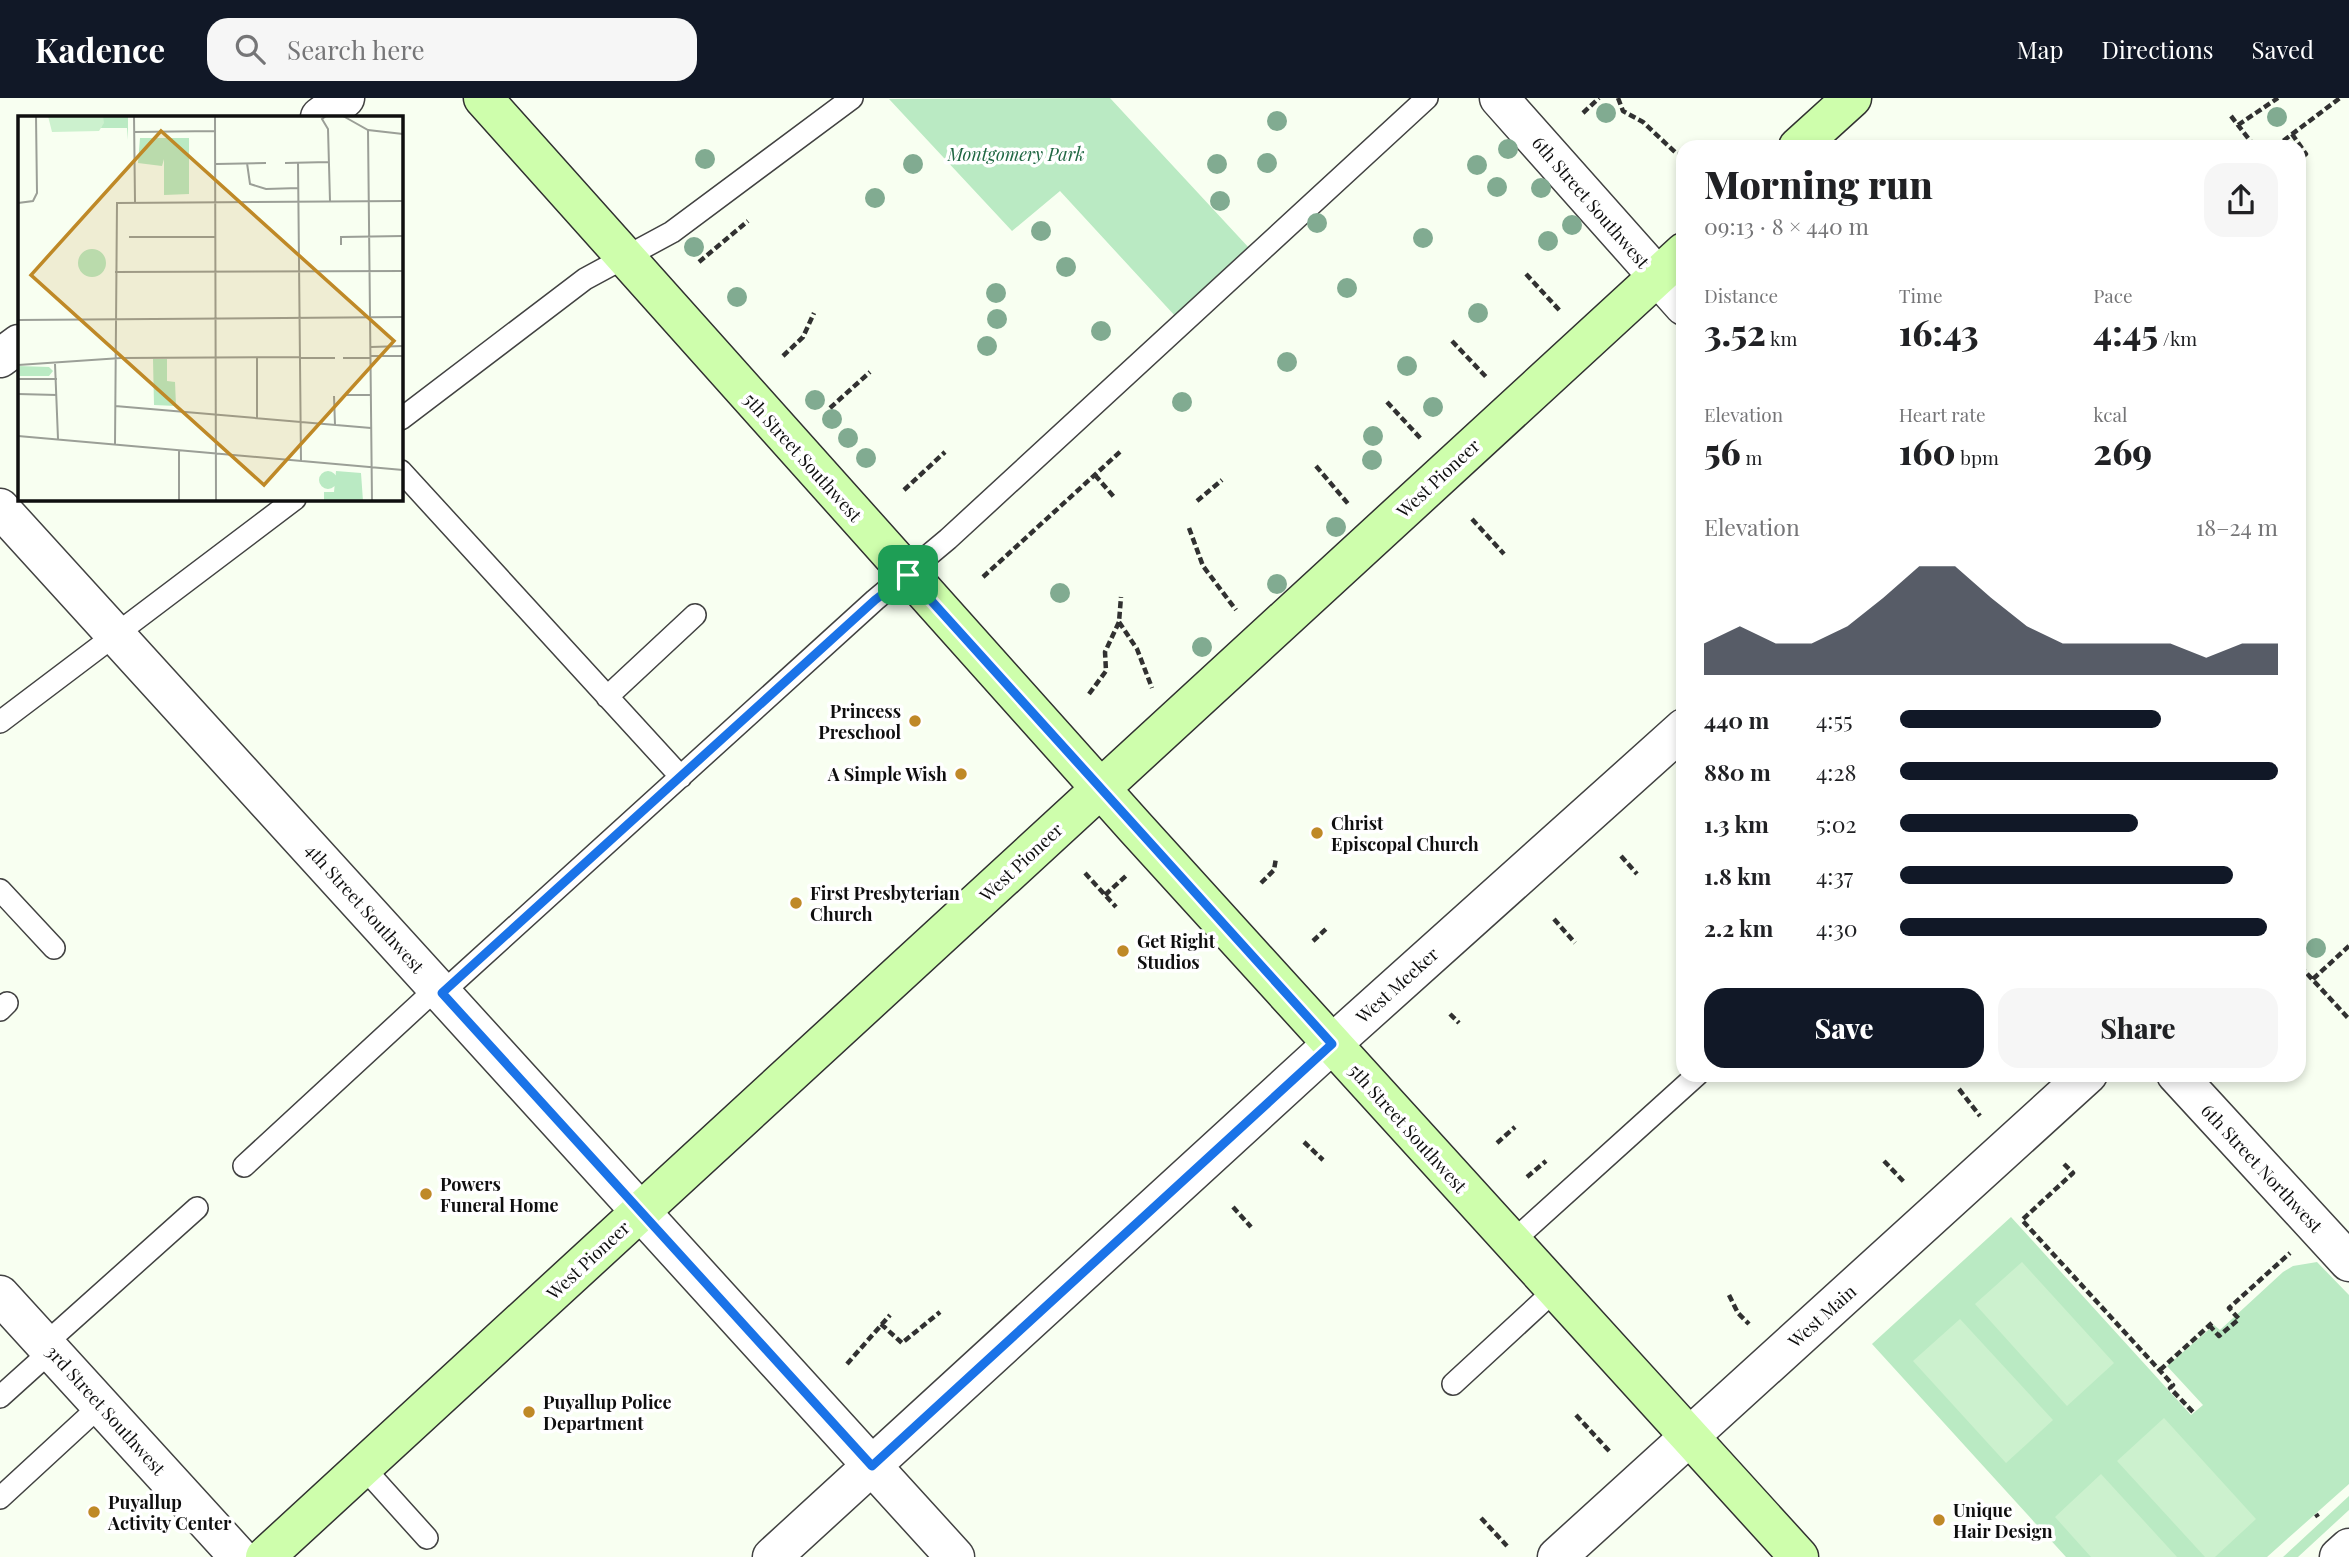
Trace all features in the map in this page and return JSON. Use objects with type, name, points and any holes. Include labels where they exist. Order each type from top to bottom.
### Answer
[{"type":"main road","name":"5th Street Southwest","points":[[484,98],[908,575],[1799,1557]]},
{"type":"main road","points":[[1806,140],[1852,98]]},
{"type":"main road","name":"West Pioneer","points":[[265,1557],[1670,264]]},
{"type":"street","points":[[321,116],[345,98]]},
{"type":"street","name":"6th Street Southwest","points":[[1499,98],[1670,264],[1676,282]]},
{"type":"street","points":[[0,358],[18,345]]},
{"type":"street","name":"4th Street Southwest","points":[[0,508],[956,1557]]},
{"type":"street","name":"West Meeker","points":[[772,1557],[1332,1044],[1676,736]]},
{"type":"street","name":"West Main","points":[[1557,1557],[2079,1082]]},
{"type":"street","name":"6th Street Northwest","points":[[2182,1082],[2349,1262]]},
{"type":"street","name":"3rd Street Southwest","points":[[0,1295],[239,1557]]},
{"type":"street","points":[[2339,1557],[2349,1548]]},
{"type":"lane","points":[[402,418],[585,279],[672,232],[852,98]]},
{"type":"lane","points":[[244,1166],[681,777],[875,600],[908,575],[1427,98]]},
{"type":"lane","points":[[402,472],[681,777]]},
{"type":"lane","points":[[0,722],[294,500]]},
{"type":"lane","points":[[607,696],[695,615]]},
{"type":"lane","points":[[0,890],[54,948]]},
{"type":"lane","points":[[1512,1242],[1689,1082]]},
{"type":"lane","points":[[0,1398],[48,1347],[197,1208]]},
{"type":"lane","points":[[1453,1384],[1556,1290]]},
{"type":"lane","points":[[0,1498],[101,1405]]},
{"type":"lane","points":[[362,1467],[427,1538]]},
{"type":"path","points":[[1583,113],[1599,98]]},
{"type":"path","points":[[1618,98],[1623,111],[1643,122],[1676,153]]},
{"type":"path","points":[[2238,125],[2278,98]]},
{"type":"path","points":[[2285,140],[2340,98]]},
{"type":"path","points":[[2231,116],[2250,140]]},
{"type":"path","points":[[2292,134],[2296,140]]},
{"type":"path","points":[[699,262],[748,221]]},
{"type":"path","points":[[1526,274],[1561,312]]},
{"type":"path","points":[[783,356],[803,337],[814,313]]},
{"type":"path","points":[[1452,341],[1488,379]]},
{"type":"path","points":[[830,408],[870,372]]},
{"type":"path","points":[[1387,402],[1422,440]]},
{"type":"path","points":[[983,577],[1122,450]]},
{"type":"path","points":[[904,490],[945,452]]},
{"type":"path","points":[[1316,466],[1350,506]]},
{"type":"path","points":[[1095,475],[1114,497]]},
{"type":"path","points":[[1197,501],[1222,480]]},
{"type":"path","points":[[1472,519],[1504,554]]},
{"type":"path","points":[[1189,528],[1208,574],[1236,610]]},
{"type":"path","points":[[1089,694],[1106,671],[1105,652],[1119,622],[1121,597]]},
{"type":"path","points":[[1119,622],[1137,649],[1152,688]]},
{"type":"path","points":[[1621,856],[1637,874]]},
{"type":"path","points":[[1261,883],[1274,870],[1276,858]]},
{"type":"path","points":[[1085,873],[1116,907]]},
{"type":"path","points":[[1105,895],[1128,873]]},
{"type":"path","points":[[1554,919],[1575,943]]},
{"type":"path","points":[[1313,941],[1327,928]]},
{"type":"path","points":[[2313,979],[2349,946]]},
{"type":"path","points":[[2306,972],[2349,1019]]},
{"type":"path","points":[[1450,1014],[1459,1023]]},
{"type":"path","points":[[1959,1088],[1980,1116]]},
{"type":"path","points":[[1497,1143],[1515,1127]]},
{"type":"path","points":[[1304,1142],[1323,1160]]},
{"type":"path","points":[[1884,1160],[1905,1183]]},
{"type":"path","points":[[1527,1177],[1546,1161]]},
{"type":"path","points":[[2064,1164],[2073,1173],[2022,1220],[2174,1385],[2170,1388],[2193,1412]]},
{"type":"path","points":[[1233,1208],[1251,1227]]},
{"type":"path","points":[[2160,1370],[2211,1324],[2219,1336],[2239,1318],[2229,1308],[2299,1245]]},
{"type":"path","points":[[1729,1295],[1738,1313],[1749,1324]]},
{"type":"path","points":[[881,1324],[902,1343],[940,1312]]},
{"type":"path","points":[[847,1364],[869,1343],[881,1324],[891,1315]]},
{"type":"path","points":[[2160,1381],[2165,1376]]},
{"type":"path","points":[[1576,1415],[1610,1452]]},
{"type":"path","points":[[1481,1518],[1507,1546]]},
{"type":"green space","name":"Montgomery Park","points":[[1110,98],[1250,249],[1176,317],[1060,191],[1012,231],[889,99]]},
{"type":"green space","points":[[2011,1217],[2191,1415],[2203,1405],[2167,1366],[2214,1325],[2220,1330],[2283,1272],[2293,1266],[2317,1262],[2349,1295],[2349,1484],[2267,1557],[2066,1557],[1872,1344]]},
{"type":"green space","points":[[2022,1262],[2114,1363],[2067,1406],[1975,1304]]},
{"type":"green space","points":[[1960,1319],[2053,1420],[2006,1463],[1913,1361]]},
{"type":"green space","points":[[2164,1418],[2256,1519],[2215,1557],[2205,1557],[2117,1461]]},
{"type":"green space","points":[[2101,1474],[2177,1557],[2091,1557],[2055,1517]]},
{"type":"green space","points":[[2349,1496],[2349,1510],[2298,1557],[2283,1557]]},
{"type":"place","name":"Princess Preschool","points":[[915,721]]},
{"type":"place","name":"A Simple Wish","points":[[961,774]]},
{"type":"place","name":"Christ Episcopal Church","points":[[1317,833]]},
{"type":"place","name":"First Presbyterian Church","points":[[796,903]]},
{"type":"place","name":"Get Right Studios","points":[[1123,951]]},
{"type":"place","name":"Powers Funeral Home","points":[[426,1194]]},
{"type":"place","name":"Puyallup Police Department","points":[[529,1412]]},
{"type":"place","name":"Puyallup Activity Center","points":[[94,1512]]},
{"type":"place","name":"Unique Hair Design","points":[[1939,1520]]},
{"type":"route","points":[[908,575],[1332,1044],[872,1466],[442,993],[875,600],[908,575]]}]
